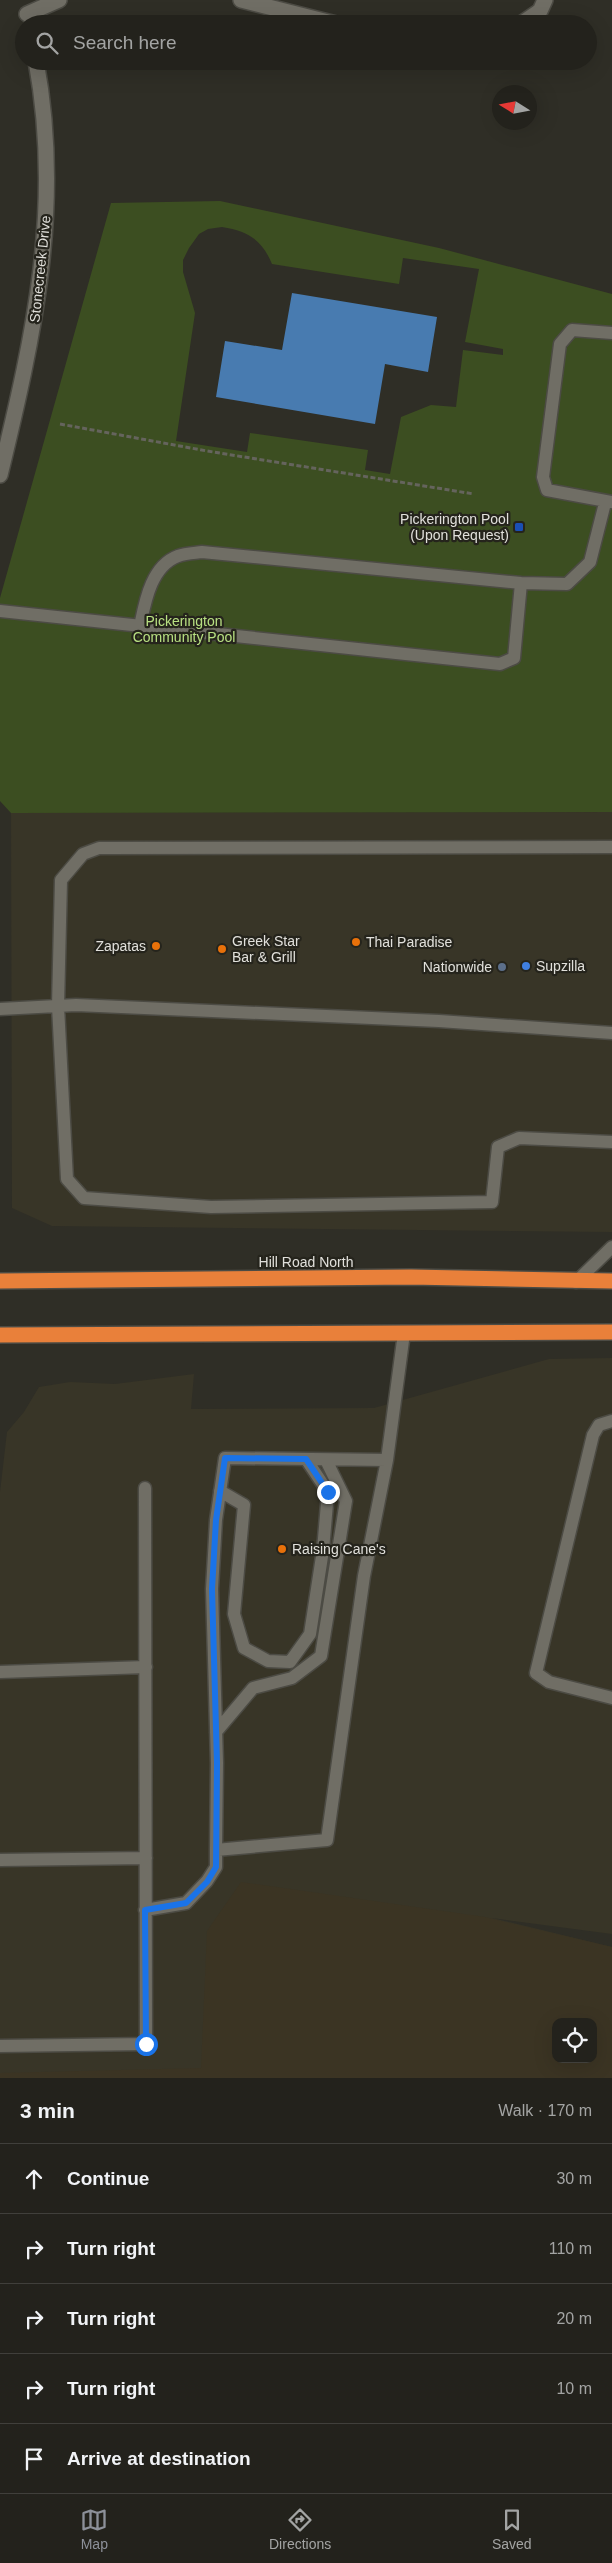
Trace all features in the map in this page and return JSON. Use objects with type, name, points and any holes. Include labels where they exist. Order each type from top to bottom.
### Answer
[{"type":"highway","name":"Hill Road North","points":[[0,1280],[411,1277],[576,1282],[612,1281]]},
{"type":"highway","points":[[0,1335],[612,1332]]},
{"type":"street","points":[[26,13],[59,0]]},
{"type":"street","points":[[241,0],[300,15]]},
{"type":"street","points":[[534,15],[540,11],[545,0]]},
{"type":"street","name":"Stonecreek Drive","points":[[0,475],[6,426],[40,289],[48,188],[47,142],[37,70]]},
{"type":"lane","points":[[140,626],[147,592],[160,570],[177,556],[202,552],[521,583],[567,584],[590,562],[609,503],[547,490],[543,477],[560,344],[572,330],[612,333]]},
{"type":"lane","points":[[0,611],[500,664],[514,658],[521,583]]},
{"type":"lane","points":[[612,847],[99,848],[83,854],[61,880],[58,1006],[68,1179],[84,1198],[212,1207],[492,1202],[498,1147],[519,1138],[612,1142]]},
{"type":"lane","points":[[0,1009],[58,1006],[439,1021],[612,1034]]},
{"type":"lane","points":[[576,1282],[612,1247]]},
{"type":"lane","points":[[216,1850],[327,1840],[364,1576],[388,1460],[404,1333]]},
{"type":"lane","points":[[612,1420],[598,1425],[592,1435],[536,1673],[549,1682],[612,1698]]},
{"type":"lane","points":[[145,1910],[186,1903],[207,1882],[216,1867],[216,1713],[212,1589],[216,1520],[225,1458],[388,1460]]},
{"type":"lane","points":[[220,1491],[244,1505],[234,1614],[244,1648],[268,1661],[290,1662],[310,1634],[324,1550],[328,1492],[306,1459]]},
{"type":"lane","points":[[216,1732],[253,1688],[292,1678],[321,1656],[346,1501],[326,1460]]},
{"type":"lane","points":[[0,2046],[146,2044],[145,1488]]},
{"type":"lane","points":[[0,1672],[146,1667]]},
{"type":"lane","points":[[0,1860],[146,1858]]},
{"type":"path","points":[[60,424],[207,451],[474,494]]},
{"type":"shaded area","points":[[612,812],[612,1232],[52,1226],[12,1208],[11,813]]},
{"type":"shaded area","points":[[612,1358],[612,1934],[492,1918],[612,1947],[612,2078],[0,2078],[0,1492],[7,1432],[24,1412],[39,1387],[70,1382],[115,1384],[194,1374],[191,1409],[374,1408],[549,1359]]},
{"type":"shaded area","points":[[241,1882],[485,1917],[612,1947],[612,2078],[0,2078],[0,2073],[201,2068],[207,1931]]},
{"type":"green space","name":"Pickerington Community Pool","points":[[220,201],[439,248],[612,294],[612,812],[11,813],[0,801],[0,598],[111,203]],"holes":[[[222,227],[247,234],[259,243],[272,264],[399,284],[403,258],[479,269],[465,342],[503,349],[503,355],[463,350],[456,407],[431,405],[401,417],[390,474],[365,470],[368,450],[250,433],[247,452],[176,441],[195,313],[183,272],[183,260],[199,234],[208,229]]]},
{"type":"water","points":[[292,293],[437,317],[428,372],[385,364],[375,424],[216,397],[225,341],[282,350]]},
{"type":"place","name":"Pickerington Pool (Upon Request)","points":[[519,527]]},
{"type":"place","name":"Thai Paradise","points":[[356,942]]},
{"type":"place","name":"Zapatas","points":[[156,946]]},
{"type":"place","name":"Greek Star Bar & Grill","points":[[222,949]]},
{"type":"place","name":"Supzilla","points":[[526,966]]},
{"type":"place","name":"Nationwide","points":[[502,967]]},
{"type":"place","name":"Raising Cane's","points":[[282,1549]]},
{"type":"route","points":[[146,2044],[145,1910],[172,1907],[186,1903],[207,1882],[216,1867],[217,1763],[212,1589],[216,1520],[225,1458],[306,1459],[328,1492]]}]
